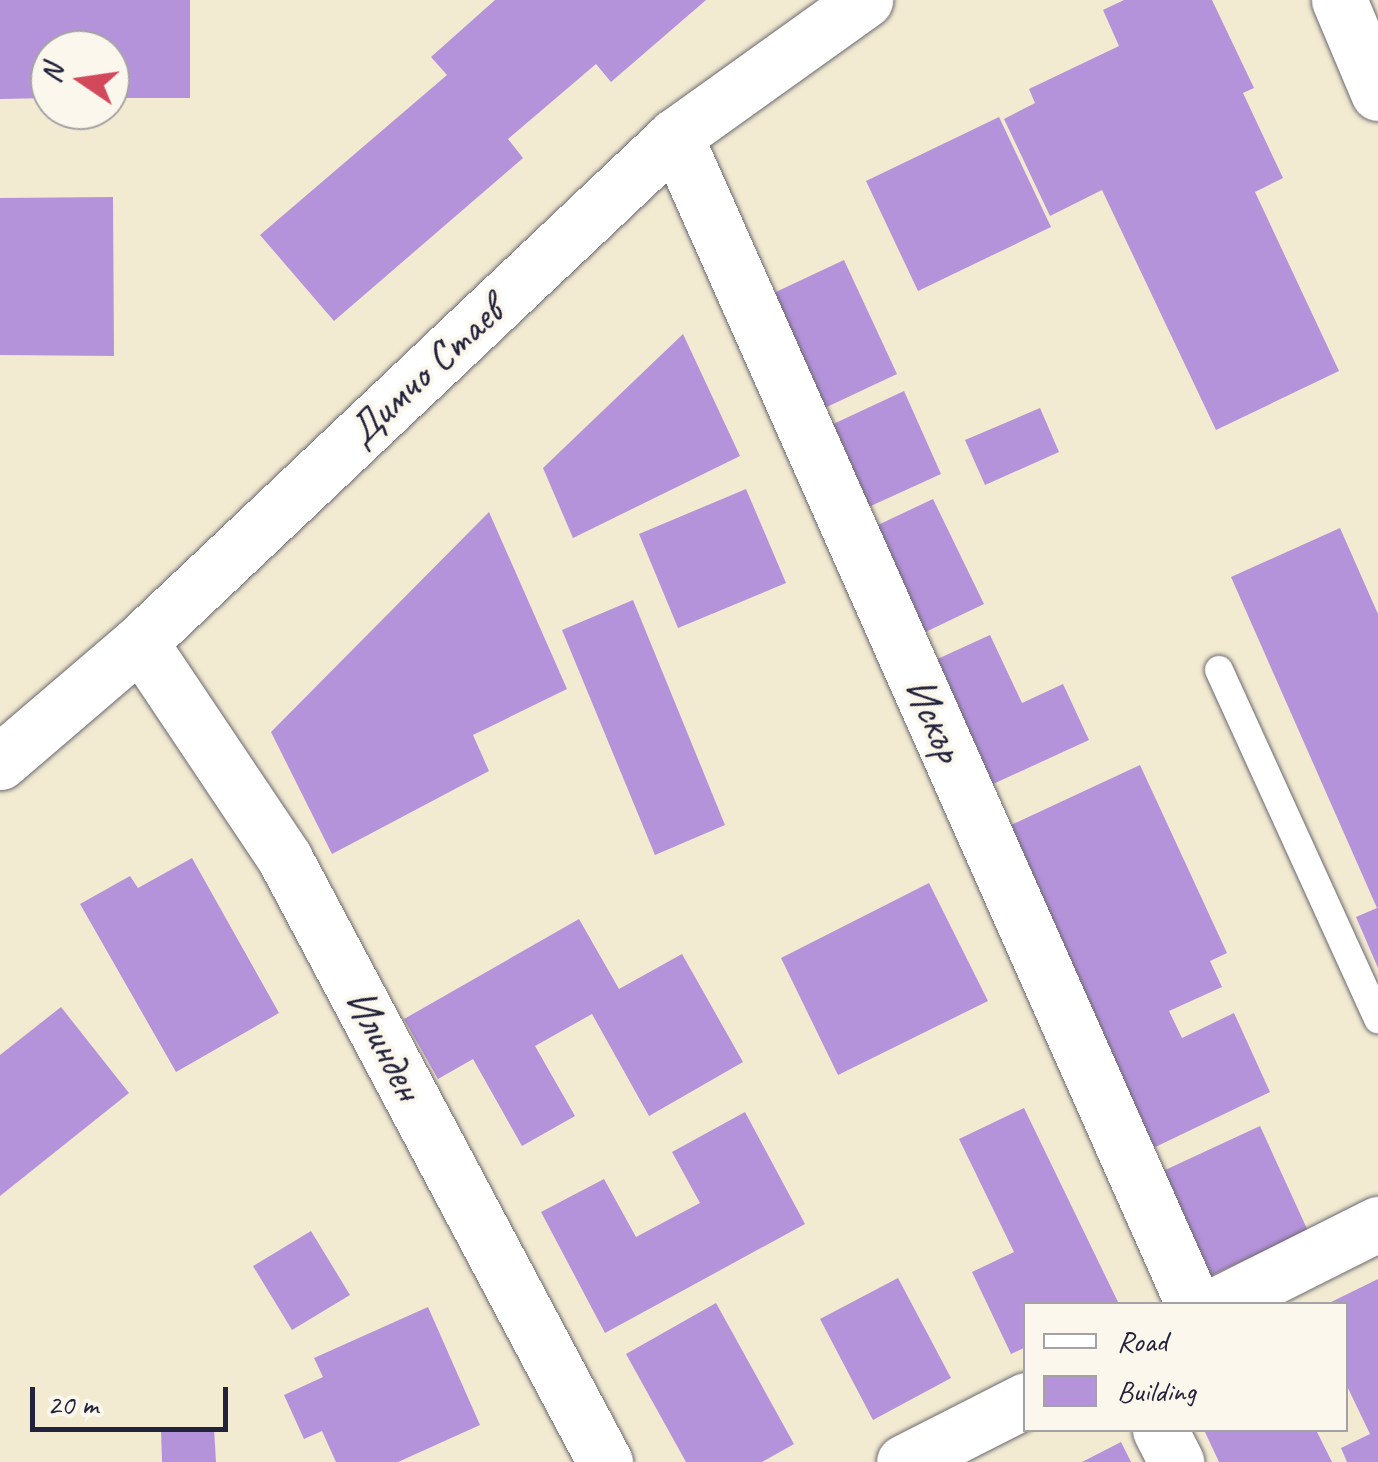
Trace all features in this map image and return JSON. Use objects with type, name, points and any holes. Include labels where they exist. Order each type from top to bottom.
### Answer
[{"type":"street","name":"Димчо Стаев","points":[[0,762],[140,642],[674,136],[865,0]]},
{"type":"street","points":[[1355,11],[1378,92]]},
{"type":"street","name":"Искър","points":[[674,136],[1192,1302]]},
{"type":"street","name":"Илинден","points":[[140,642],[284,859],[605,1462]]},
{"type":"street","points":[[1222,1302],[1378,1224]]},
{"type":"street","points":[[904,1462],[1023,1402]]},
{"type":"street","points":[[1161,1432],[1176,1462]]},
{"type":"lane","points":[[1218,670],[1378,1019]]},
{"type":"building","points":[[0,0],[190,0],[190,98],[130,98],[130,30],[30,30],[30,98],[0,99]]},
{"type":"building","points":[[495,0],[706,0],[611,82],[596,64],[508,139],[523,158],[334,321],[260,235],[447,75],[431,57]]},
{"type":"building","points":[[1124,0],[1212,0],[1254,88],[1243,93],[1283,178],[1255,192],[1339,371],[1216,430],[1102,190],[1050,216],[1004,119],[1035,103],[1029,89],[1119,46],[1103,10]]},
{"type":"building","points":[[999,117],[1051,227],[918,291],[866,181]]},
{"type":"building","points":[[113,197],[114,356],[0,355],[0,198]]},
{"type":"building","points":[[844,260],[897,374],[814,413],[761,299]]},
{"type":"building","points":[[683,334],[740,456],[573,538],[543,468]]},
{"type":"building","points":[[904,391],[941,474],[851,515],[814,433]]},
{"type":"building","points":[[1040,408],[1059,452],[985,485],[965,440]]},
{"type":"building","points":[[746,489],[786,583],[678,628],[639,534]]},
{"type":"building","points":[[933,499],[984,604],[911,639],[861,533]]},
{"type":"building","points":[[489,512],[567,689],[473,735],[489,771],[332,854],[271,732]]},
{"type":"building","points":[[1340,528],[1378,614],[1378,968],[1356,917],[1377,908],[1231,577]]},
{"type":"building","points":[[633,600],[725,825],[655,855],[562,630]]},
{"type":"building","points":[[990,635],[1022,703],[1063,684],[1089,740],[978,791],[920,667]]},
{"type":"building","points":[[1140,765],[1227,953],[1210,961],[1222,987],[1169,1011],[1182,1038],[1234,1013],[1270,1092],[1147,1151],[998,831]]},
{"type":"building","points":[[192,858],[279,1013],[176,1072],[80,904],[130,876],[138,888]]},
{"type":"building","points":[[929,883],[988,1001],[838,1075],[781,958]]},
{"type":"building","points":[[579,919],[619,989],[682,954],[743,1062],[649,1116],[592,1014],[535,1046],[575,1116],[522,1146],[473,1059],[438,1079],[404,1019]]},
{"type":"building","points":[[61,1007],[129,1093],[0,1196],[0,1055]]},
{"type":"building","points":[[1024,1108],[1118,1302],[1023,1302],[1023,1348],[1011,1354],[972,1272],[1014,1252],[959,1139]]},
{"type":"building","points":[[745,1112],[805,1224],[605,1333],[541,1212],[604,1179],[636,1237],[700,1203],[672,1152]]},
{"type":"building","points":[[1260,1126],[1308,1231],[1197,1282],[1150,1177]]},
{"type":"building","points":[[311,1231],[350,1295],[292,1330],[253,1266]]},
{"type":"building","points":[[898,1278],[951,1378],[873,1420],[820,1319]]},
{"type":"building","points":[[1378,1279],[1378,1462],[1347,1462],[1341,1448],[1370,1434],[1348,1388],[1348,1302],[1331,1302]]},
{"type":"building","points":[[716,1303],[794,1444],[762,1462],[686,1462],[626,1354]]},
{"type":"building","points":[[428,1307],[480,1425],[398,1462],[336,1462],[322,1431],[304,1439],[284,1395],[323,1377],[314,1358]]},
{"type":"building","points":[[214,1428],[216,1462],[162,1462],[161,1430]]},
{"type":"building","points":[[1205,1432],[1317,1432],[1332,1462],[1219,1462]]},
{"type":"building","points":[[1121,1442],[1131,1462],[1082,1462]]}]
